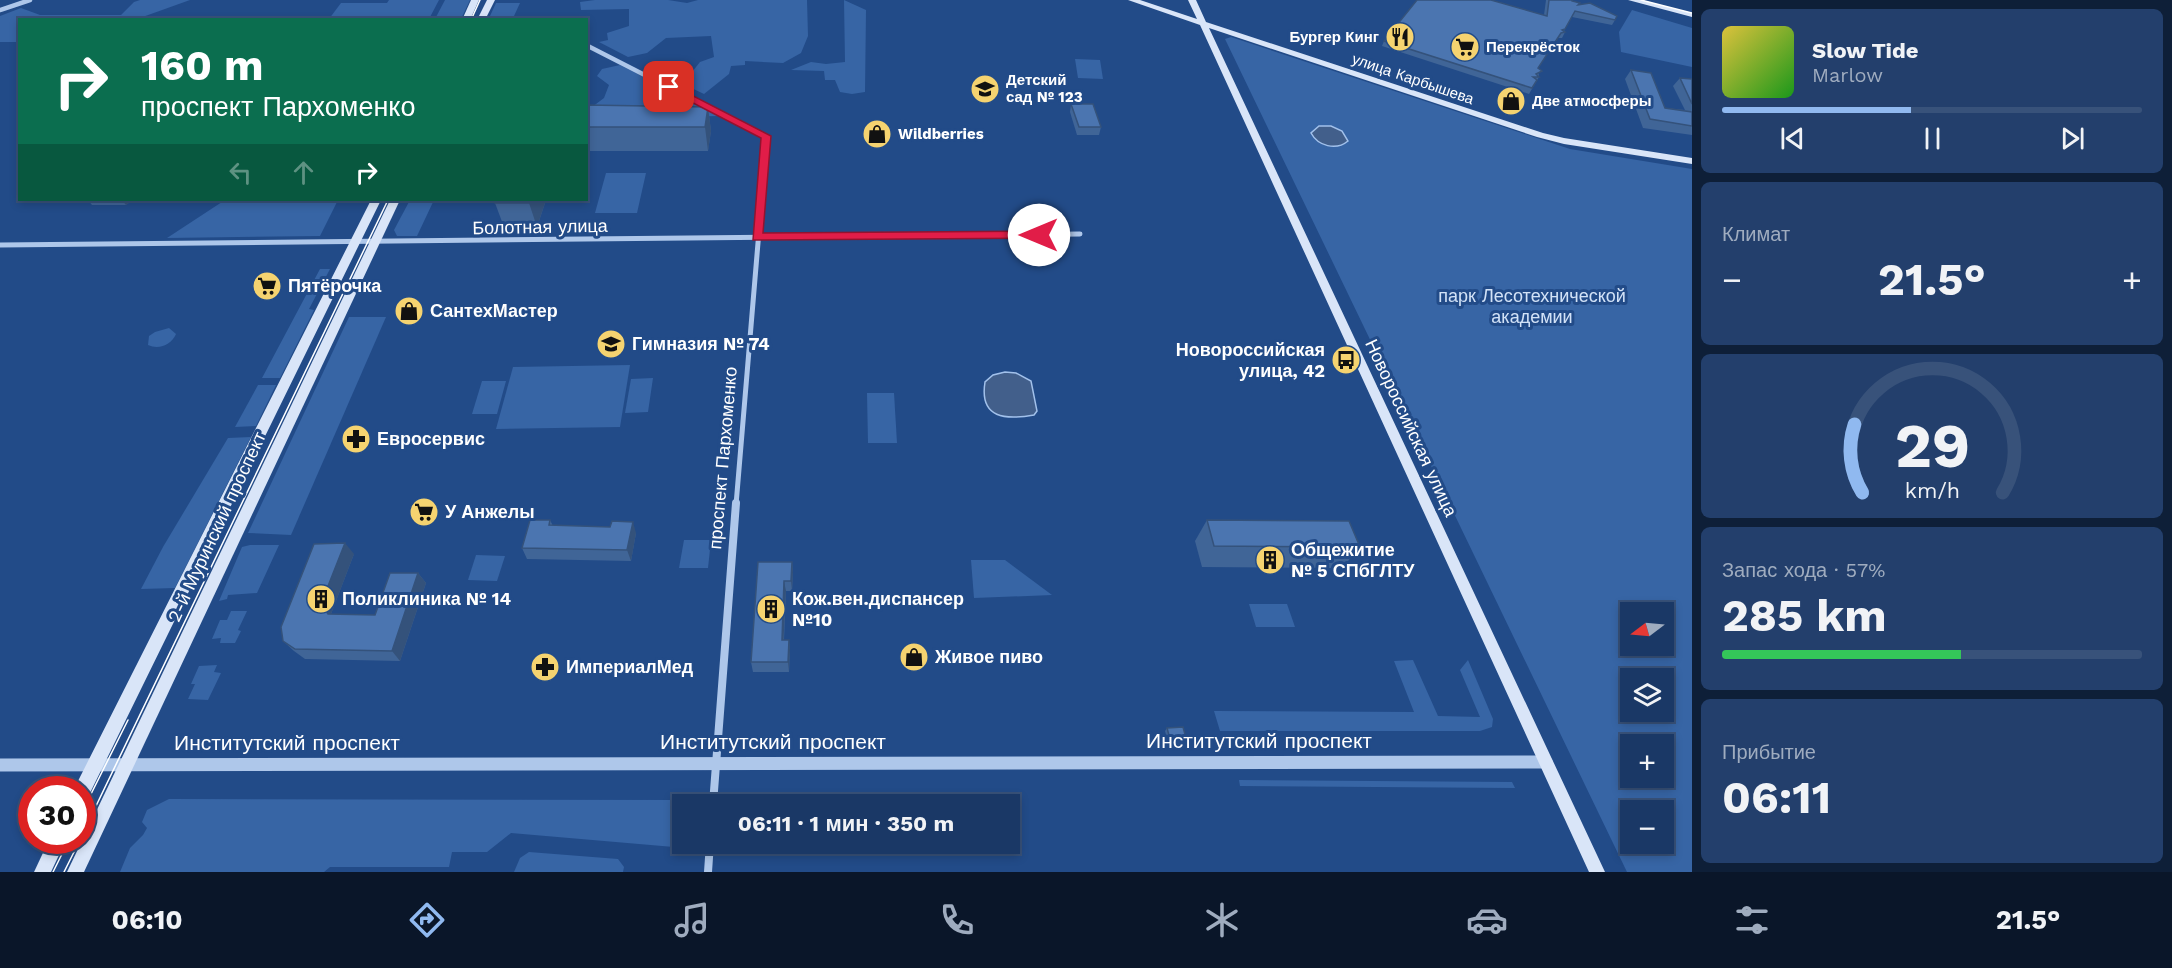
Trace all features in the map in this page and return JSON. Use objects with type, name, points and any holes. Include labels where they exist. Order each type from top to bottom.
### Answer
[{"type":"main road","points":[[466,18],[475,0]]},
{"type":"main road","points":[[482,18],[491,0]]},
{"type":"main road","name":"улица Карбышева","points":[[1132,0],[1540,135],[1564,141],[1692,161]]},
{"type":"main road","name":"Новороссийская улица","points":[[1192,0],[1597,872]]},
{"type":"main road","points":[[1632,0],[1692,15]]},
{"type":"main road","points":[[1658,0],[1692,8]]},
{"type":"main road","name":"2-й Муринский проспект","points":[[90,776],[375,201]]},
{"type":"main road","name":"2-й Муринский проспект","points":[[75,872],[395,201]]},
{"type":"main road","points":[[42,872],[51,854]]},
{"type":"street","points":[[0,10],[30,0]]},
{"type":"street","name":"проспект Пархоменко","points":[[588,46],[766,136],[744,432],[729,570],[714,794]]},
{"type":"street","name":"Болотная улица","points":[[0,244],[374,243],[1080,234]]},
{"type":"street","name":"Институтский проспект","points":[[0,765],[1546,762]]},
{"type":"street","points":[[708,872],[709,854]]},
{"type":"green space","points":[[190,0],[140,18],[18,18],[18,42],[0,42],[0,16],[21,8],[40,15],[121,15],[134,2]]},
{"type":"green space","points":[[389,0],[439,0],[430,18],[330,18],[341,3],[387,3]]},
{"type":"green space","points":[[445,0],[470,0],[461,18],[436,18]]},
{"type":"green space","points":[[668,0],[687,3],[698,0],[807,0],[808,36],[801,53],[783,63],[745,61],[745,65],[731,66],[729,74],[704,94],[660,73],[660,69],[692,72],[700,62],[714,57],[711,36],[666,38],[647,53],[628,57],[599,42],[608,40],[607,33],[629,26],[629,9],[581,10],[580,2]]},
{"type":"green space","points":[[844,0],[866,10],[865,92],[852,94],[840,92],[835,80],[825,80],[824,71],[791,70],[811,62],[826,64],[845,62]]},
{"type":"green space","points":[[496,3],[520,3],[514,16],[490,16]]},
{"type":"green space","points":[[1632,10],[1692,28],[1692,67],[1621,52],[1619,32]]},
{"type":"green space","name":"парк Лесотехнической академии","points":[[1231,37],[1570,149],[1692,169],[1692,872],[1627,872],[1225,39]]},
{"type":"green space","points":[[1075,59],[1100,60],[1103,79],[1078,78]]},
{"type":"green space","points":[[620,65],[721,116],[609,118],[592,107],[604,98],[609,85],[597,76],[602,69]]},
{"type":"green space","points":[[606,173],[646,173],[637,213],[595,213]]},
{"type":"green space","points":[[223,201],[338,201],[320,236],[167,238]]},
{"type":"green space","points":[[409,201],[434,201],[417,236],[397,236],[394,230]]},
{"type":"green space","points":[[320,269],[330,269],[309,309],[314,310],[280,378],[262,378]]},
{"type":"green space","points":[[349,317],[386,317],[291,535],[248,533]]},
{"type":"green space","points":[[169,328],[176,334],[168,344],[160,347],[148,345],[149,336]]},
{"type":"green space","points":[[630,365],[620,427],[496,429],[513,367]]},
{"type":"green space","points":[[653,378],[648,412],[625,413],[631,379]]},
{"type":"green space","points":[[482,381],[506,381],[497,414],[472,414]]},
{"type":"green space","points":[[258,385],[276,385],[256,426],[235,427]]},
{"type":"green space","points":[[867,393],[894,393],[897,443],[868,443]]},
{"type":"green space","points":[[251,437],[175,588],[141,589],[163,547],[228,438]]},
{"type":"green space","points":[[684,540],[711,540],[708,568],[679,568]]},
{"type":"green space","points":[[279,545],[257,593],[228,595],[227,599],[219,601],[242,547]]},
{"type":"green space","points":[[476,555],[505,556],[497,581],[468,580]]},
{"type":"green space","points":[[971,560],[1005,560],[1052,595],[974,598]]},
{"type":"green space","points":[[1249,604],[1287,604],[1295,627],[1256,627]]},
{"type":"green space","points":[[231,611],[247,611],[235,643],[220,643],[221,638],[212,639],[220,620],[227,620]]},
{"type":"green space","points":[[1413,660],[1438,716],[1480,717],[1460,670],[1468,660],[1493,719],[1492,727],[1480,731],[1220,731],[1214,711],[1414,712],[1394,661]]},
{"type":"green space","points":[[217,665],[214,672],[221,673],[208,700],[188,699],[195,684],[191,684],[199,666]]},
{"type":"green space","points":[[1239,780],[1512,782],[1515,788],[1240,786]]},
{"type":"green space","points":[[169,799],[672,800],[672,847],[511,833],[487,852],[452,852],[449,867],[330,867],[324,872],[120,872],[130,848],[147,828],[142,822],[147,810]]},
{"type":"green space","points":[[529,852],[618,859],[624,867],[623,872],[514,872],[520,858]]},
{"type":"shaded area","points":[[1319,126],[1331,126],[1342,131],[1348,141],[1338,146],[1323,144],[1311,133]]},
{"type":"shaded area","points":[[1005,372],[1016,373],[1031,381],[1037,411],[1034,415],[1005,417],[990,410],[984,394],[985,382],[993,375]]},
{"type":"building","name":"Перекрёсток","points":[[1417,0],[1491,0],[1547,16],[1549,0],[1572,0],[1580,3],[1578,5],[1590,3],[1617,16],[1615,20],[1575,11],[1565,29],[1562,30],[1565,32],[1561,33],[1538,68],[1542,71],[1536,74],[1539,77],[1533,77],[1537,80],[1532,88],[1384,41]]},
{"type":"building","points":[[1631,70],[1651,73],[1665,108],[1692,112],[1692,126],[1650,119]]},
{"type":"building","points":[[1680,78],[1692,79],[1692,104]]},
{"type":"building","points":[[1071,104],[1093,104],[1101,127],[1079,127]]},
{"type":"building","points":[[588,105],[708,107],[705,127],[588,127]]},
{"type":"building","points":[[496,201],[530,201],[529,203],[495,203]]},
{"type":"building","points":[[530,520],[550,520],[549,525],[610,527],[612,521],[633,522],[627,550],[522,548]]},
{"type":"building","points":[[1207,520],[1349,521],[1360,547],[1214,546]]},
{"type":"building","name":"Поликлиника № 14","points":[[345,543],[321,604],[328,614],[375,615],[390,573],[418,573],[392,651],[295,649],[283,641],[281,627],[314,544]]},
{"type":"building","name":"Кож.вен.диспансер №10","points":[[758,562],[792,562],[791,581],[784,581],[782,640],[789,640],[788,662],[751,662]]},
{"type":"building","points":[[1183,727],[1186,738],[1170,739],[1167,728]]},
{"type":"tram line","points":[[472,18],[480,0]]},
{"type":"tram line","points":[[1641,0],[1692,13]]},
{"type":"tram line","points":[[96,806],[388,201]]},
{"type":"tram line","points":[[96,784],[128,720]]},
{"type":"tram line","points":[[53,872],[62,854]]},
{"type":"tram line","points":[[64,872],[73,854]]},
{"type":"place","name":"Бургер Кинг","points":[[1400,37]]},
{"type":"place","name":"Перекрёсток","points":[[1465,47]]},
{"type":"place","name":"Детский сад № 123","points":[[985,89]]},
{"type":"place","name":"Две атмосферы","points":[[1511,101]]},
{"type":"place","name":"Wildberries","points":[[877,134]]},
{"type":"place","name":"Пятёрочка","points":[[267,286]]},
{"type":"place","name":"СантехМастер","points":[[409,311]]},
{"type":"place","name":"Гимназия № 74","points":[[611,344]]},
{"type":"place","name":"Новороссийская улица, 42","points":[[1346,360]]},
{"type":"place","name":"Евросервис","points":[[356,439]]},
{"type":"place","name":"У Анжелы","points":[[424,512]]},
{"type":"place","name":"Общежитие № 5 СПбГЛТУ","points":[[1270,560]]},
{"type":"place","name":"Поликлиника № 14","points":[[321,599]]},
{"type":"place","name":"Кож.вен.диспансер №10","points":[[771,609]]},
{"type":"place","name":"Живое пиво","points":[[914,657]]},
{"type":"place","name":"ИмпериалМед","points":[[545,667]]},
{"type":"route","points":[[669,87],[766,136],[757,237],[1039,235]]}]
